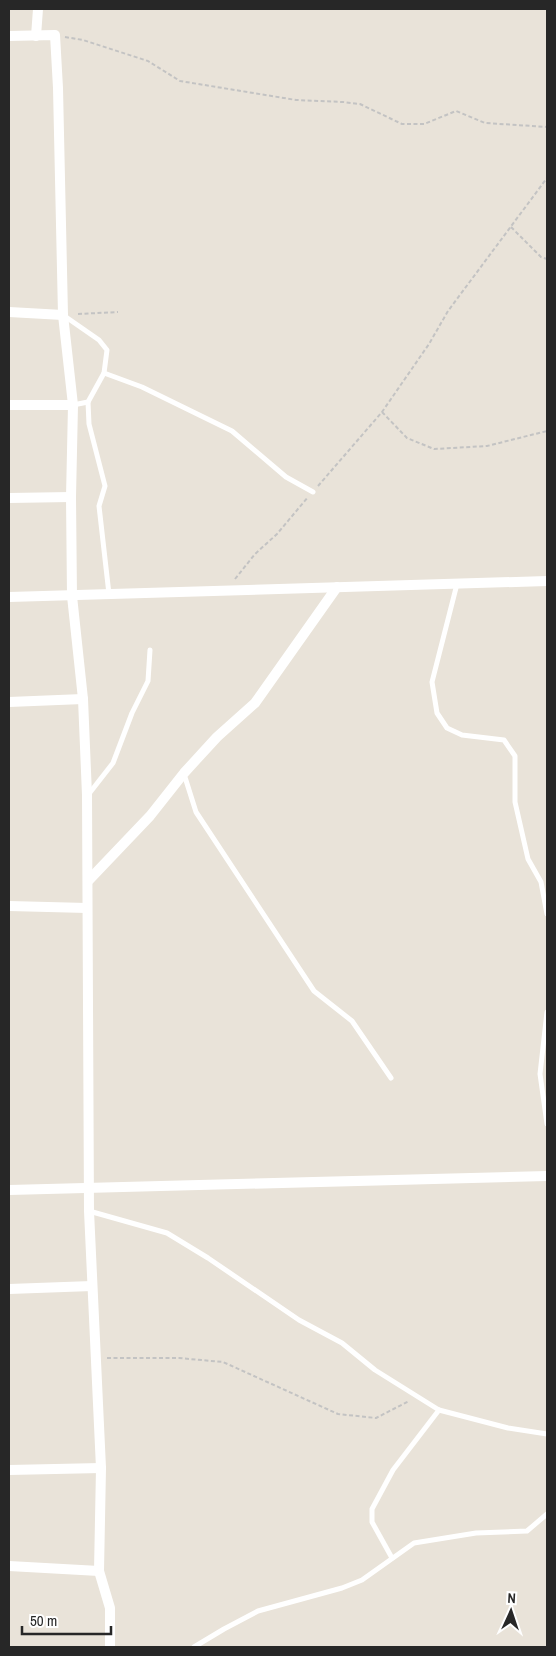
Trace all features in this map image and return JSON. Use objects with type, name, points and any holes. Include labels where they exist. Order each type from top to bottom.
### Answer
[{"type":"street","points":[[36,36],[38,9]]},
{"type":"street","points":[[9,36],[56,36],[63,315],[73,405],[71,497],[72,596],[83,699],[88,795],[89,1210],[102,1468],[99,1571],[110,1608],[110,1647]]},
{"type":"street","points":[[9,312],[63,315]]},
{"type":"street","points":[[9,405],[73,405]]},
{"type":"street","points":[[9,498],[71,497]]},
{"type":"street","points":[[9,597],[547,581]]},
{"type":"street","points":[[89,880],[150,816],[184,773],[217,737],[255,703],[337,587]]},
{"type":"street","points":[[9,702],[83,699]]},
{"type":"street","points":[[9,906],[87,908]]},
{"type":"street","points":[[9,1190],[547,1176]]},
{"type":"street","points":[[9,1289],[92,1286]]},
{"type":"street","points":[[9,1470],[102,1468]]},
{"type":"street","points":[[9,1566],[99,1571]]},
{"type":"lane","points":[[63,315],[99,340],[107,350],[104,373],[88,402],[89,424],[105,486],[99,506],[109,594]]},
{"type":"lane","points":[[104,373],[142,387],[232,431],[286,477],[313,492]]},
{"type":"lane","points":[[73,405],[88,402]]},
{"type":"lane","points":[[457,584],[432,682],[437,713],[447,728],[462,735],[504,740],[515,756],[514,802],[528,859],[541,882],[547,914]]},
{"type":"lane","points":[[88,795],[113,763],[132,714],[148,681],[150,650]]},
{"type":"lane","points":[[184,773],[196,812],[314,991],[352,1021],[391,1078]]},
{"type":"lane","points":[[547,1012],[540,1074],[547,1124]]},
{"type":"lane","points":[[89,1210],[167,1233],[299,1320],[342,1343],[375,1370],[439,1410],[508,1428],[547,1434]]},
{"type":"lane","points":[[392,1558],[372,1522],[372,1508],[392,1470],[439,1410]]},
{"type":"lane","points":[[194,1647],[258,1611],[342,1588],[362,1580],[414,1543],[476,1533],[527,1531],[547,1514]]},
{"type":"path","points":[[56,36],[83,40],[148,62],[180,81],[296,100],[360,104],[402,124],[424,124],[456,111],[484,123],[547,127]]},
{"type":"path","points":[[228,590],[255,554],[277,534],[382,412],[429,344],[448,311],[547,178]]},
{"type":"path","points":[[511,227],[541,257],[547,259]]},
{"type":"path","points":[[63,315],[118,312]]},
{"type":"path","points":[[382,412],[407,438],[434,449],[487,446],[547,431]]},
{"type":"path","points":[[97,1358],[179,1358],[222,1362],[338,1414],[376,1418],[418,1397]]}]
